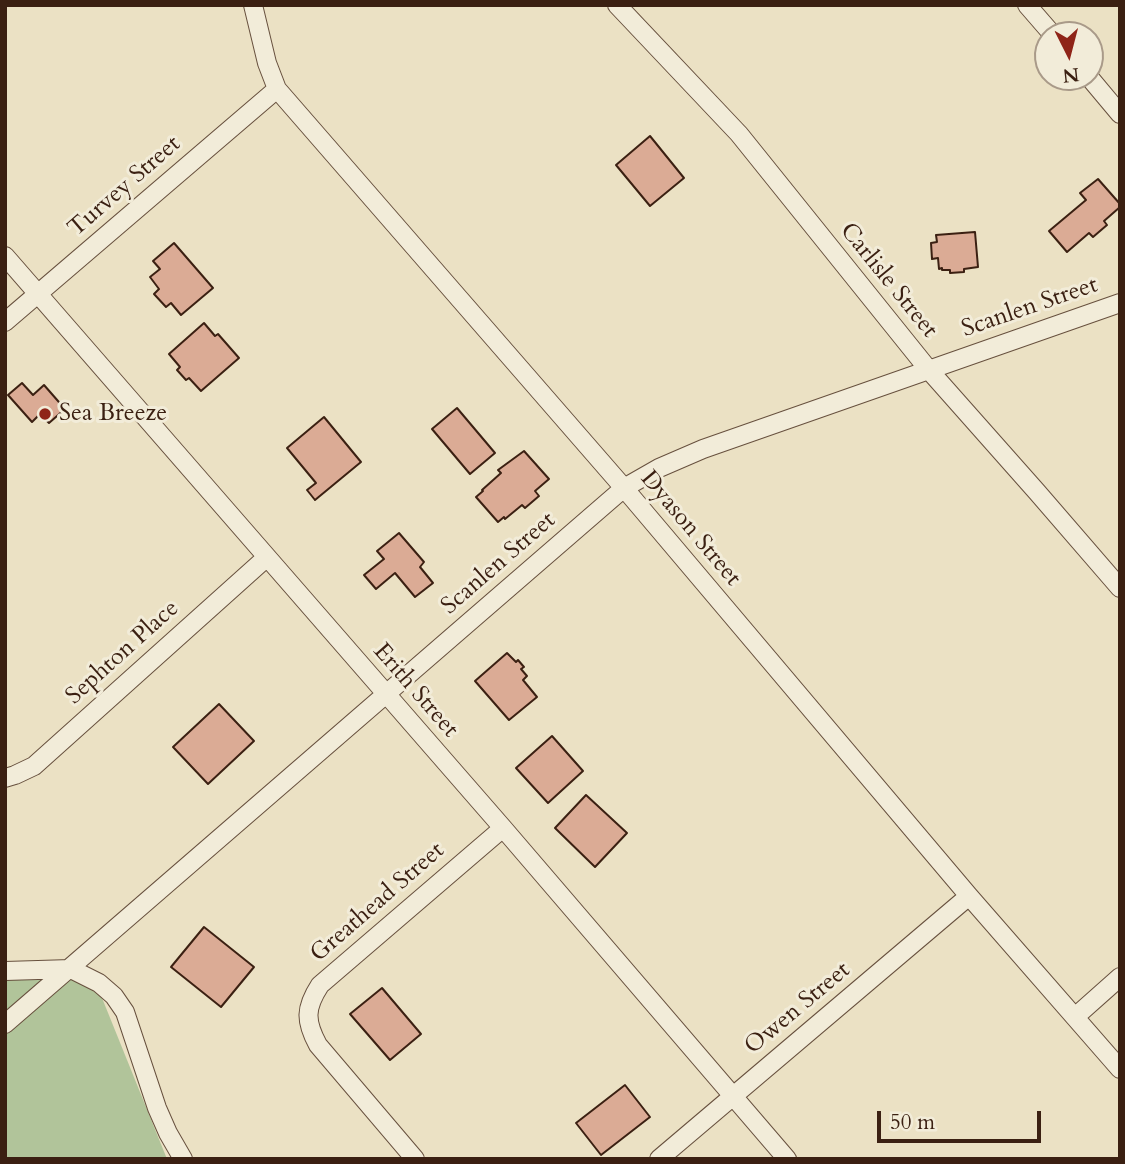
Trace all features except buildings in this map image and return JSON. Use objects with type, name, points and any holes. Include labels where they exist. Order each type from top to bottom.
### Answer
[{"type":"street","name":"Dyason Street","points":[[253,5],[267,64],[277,89],[624,488],[969,896],[1120,1069]]},
{"type":"street","name":"Carlisle Street","points":[[617,5],[739,134],[928,369],[1120,588]]},
{"type":"street","points":[[1027,5],[1041,21]]},
{"type":"street","name":"Turvey Street","points":[[5,323],[277,89]]},
{"type":"street","points":[[1100,91],[1120,114]]},
{"type":"street","name":"Erith Street","points":[[5,256],[503,828],[786,1159]]},
{"type":"street","name":"Scanlen Street","points":[[5,1024],[624,488],[659,468],[703,449],[1120,303]]},
{"type":"street","name":"Sephton Place","points":[[5,778],[34,766],[267,556]]},
{"type":"street","name":"Greathead Street","points":[[415,1159],[318,1045],[311,1034],[308,1010],[320,985],[503,828]]},
{"type":"street","name":"Owen Street","points":[[659,1159],[969,896]]},
{"type":"street","points":[[5,971],[71,968],[99,983],[114,996],[125,1012],[157,1108],[183,1159]]},
{"type":"street","points":[[1075,1017],[1120,977]]},
{"type":"green space","points":[[55,968],[100,993],[167,1159],[5,1159],[5,972]]},
{"type":"place","name":"Sea Breeze","points":[[45,414]]}]
